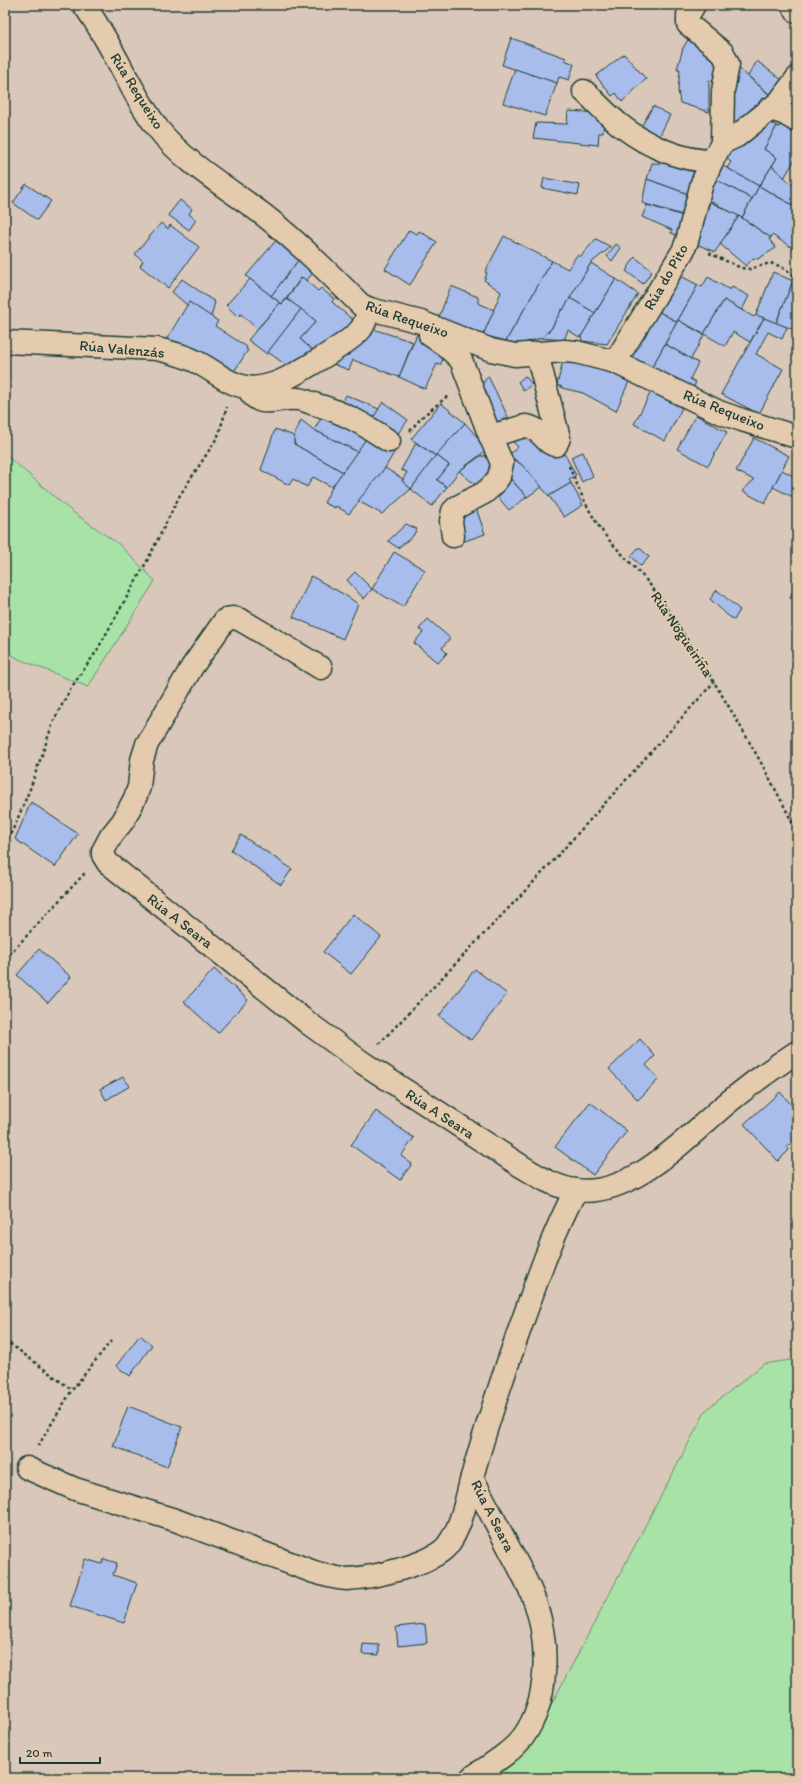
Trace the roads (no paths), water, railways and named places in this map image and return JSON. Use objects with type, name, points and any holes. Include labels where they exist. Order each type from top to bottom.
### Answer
[{"type":"street","name":"Rúa Requeixo","points":[[84,5],[105,37],[143,104],[160,130],[172,143],[211,177],[284,232],[361,304],[379,312],[421,322],[491,350],[515,355],[564,351],[576,352],[615,362],[719,412],[797,437]]},
{"type":"street","name":"Rúa do Pito","points":[[615,362],[683,250],[687,241],[702,183],[717,152],[723,91],[728,64],[723,53],[688,24],[688,15],[694,5]]},
{"type":"street","points":[[792,5],[797,12]]},
{"type":"street","points":[[584,91],[623,128],[637,137],[689,158],[717,152],[783,97],[797,78]]},
{"type":"street","points":[[769,109],[783,113],[797,121]]},
{"type":"street","points":[[241,386],[276,383],[336,349],[360,330],[366,320],[379,312],[445,344],[461,360],[502,463],[499,477],[484,493],[457,507],[453,511],[451,521],[453,536]]},
{"type":"street","name":"Rúa Valenzás","points":[[5,342],[157,349],[195,360],[241,386]]},
{"type":"street","points":[[490,436],[525,426],[537,430],[552,445],[556,445],[558,442],[559,438],[552,408],[543,382],[537,354]]},
{"type":"street","points":[[241,386],[256,400],[264,402],[298,399],[333,409],[355,419],[389,441]]},
{"type":"street","name":"Rúa A Seara","points":[[321,668],[246,623],[234,618],[225,620],[192,667],[147,744],[142,760],[139,787],[135,798],[123,821],[106,845],[103,855],[108,863],[308,1023],[363,1063],[518,1164],[542,1178],[562,1187],[576,1190],[607,1188],[629,1180],[652,1166],[765,1073],[797,1052]]},
{"type":"street","name":"Rúa A Seara","points":[[470,1778],[501,1757],[522,1738],[534,1717],[544,1675],[543,1636],[536,1604],[523,1575],[472,1477],[499,1385],[544,1260],[556,1230],[576,1190]]},
{"type":"street","points":[[27,1468],[75,1489],[175,1520],[314,1572],[330,1577],[346,1579],[373,1577],[398,1570],[437,1554],[446,1547],[458,1526],[472,1477]]}]
